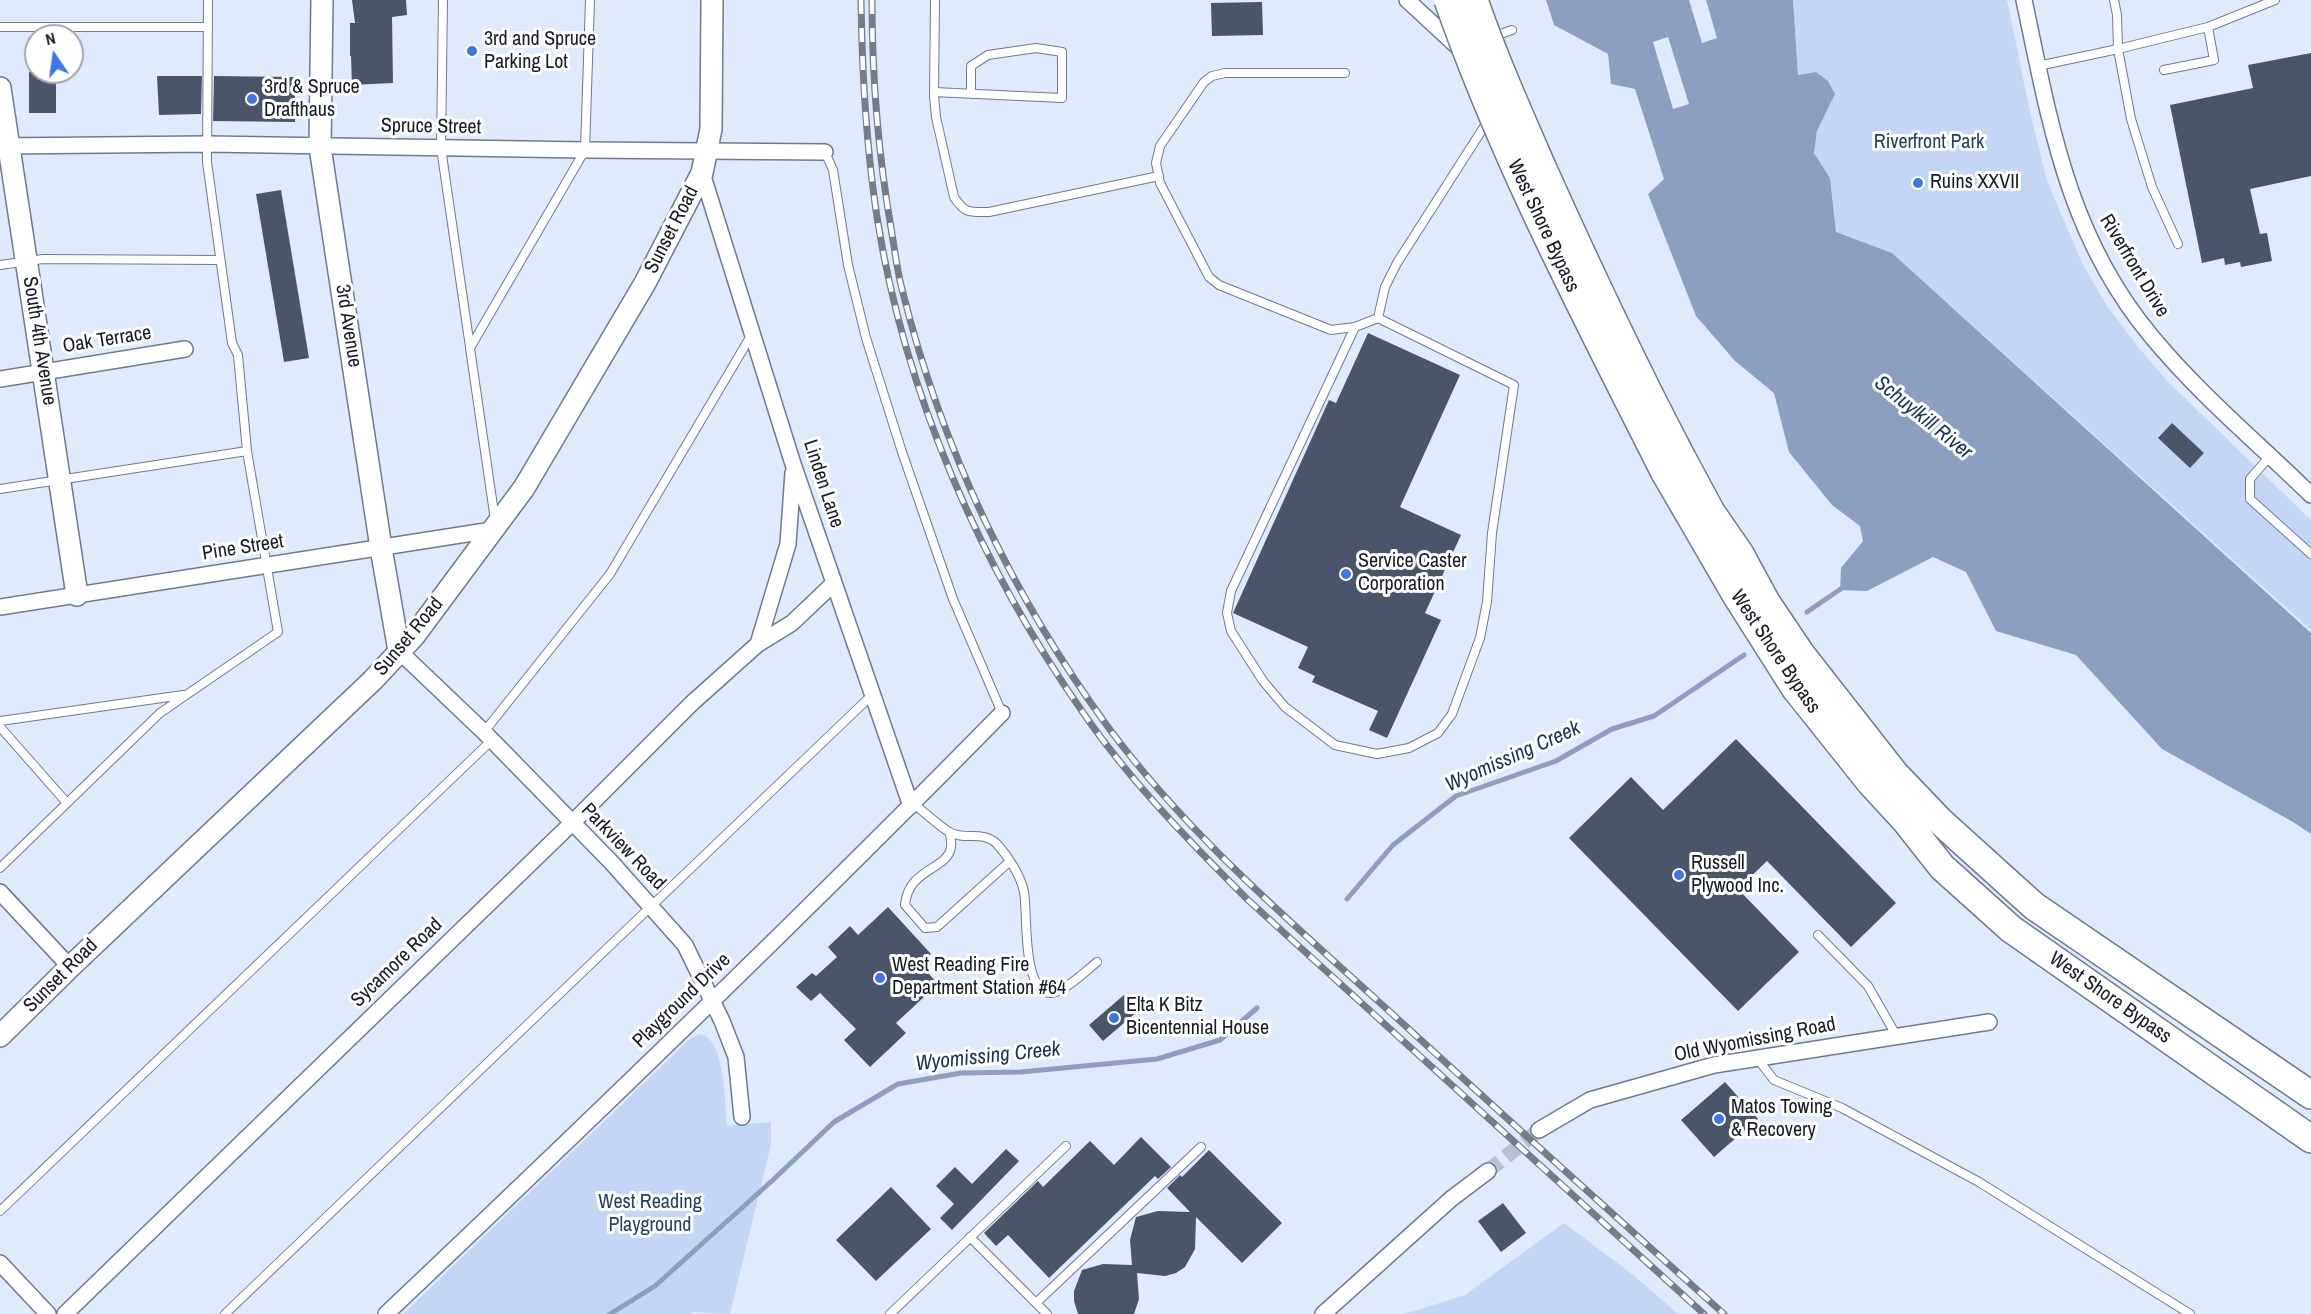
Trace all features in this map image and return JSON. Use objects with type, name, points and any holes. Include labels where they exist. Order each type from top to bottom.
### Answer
[{"type":"highway","name":"West Shore Bypass","points":[[1448,0],[1479,86],[1539,221],[1673,465],[1736,595],[1795,688],[1942,867],[2011,929],[2311,1139]]},
{"type":"highway","name":"West Shore Bypass","points":[[1474,0],[1503,77],[1626,351],[1673,465],[1711,512],[1740,554],[1766,602],[1801,654],[1895,774],[1941,822],[2034,906],[2311,1095]]},
{"type":"street","name":"3rd Avenue","points":[[322,0],[320,147],[381,548],[399,651]]},
{"type":"street","name":"Sunset Road","points":[[0,1036],[70,966],[373,680],[414,636],[524,488],[645,283],[702,173],[711,129],[712,0]]},
{"type":"street","points":[[1407,0],[1465,46],[1488,76]]},
{"type":"street","name":"Riverfront Drive","points":[[2024,0],[2057,151],[2073,201],[2110,276],[2152,337],[2219,408],[2311,495]]},
{"type":"street","name":"South 4th Avenue","points":[[1,96],[4,145],[26,261],[77,595]]},
{"type":"street","name":"Spruce Street","points":[[4,145],[207,144],[825,152]]},
{"type":"street","name":"Linden Lane","points":[[702,173],[793,464],[912,805]]},
{"type":"street","name":"Oak Terrace","points":[[0,379],[185,349]]},
{"type":"street","points":[[758,644],[788,544],[793,464]]},
{"type":"street","name":"Pine Street","points":[[0,607],[381,548],[494,528]]},
{"type":"street","name":"Sycamore Road","points":[[65,1314],[572,824],[692,703],[758,644],[792,623],[833,584]]},
{"type":"street","name":"Parkview Road","points":[[399,651],[488,736],[612,863],[685,945],[736,1057],[742,1117]]},
{"type":"street","name":"Playground Drive","points":[[386,1314],[912,805],[1002,713]]},
{"type":"street","points":[[0,892],[70,966]]},
{"type":"street","name":"Old Wyomissing Road","points":[[1539,1130],[1590,1100],[1714,1065],[1989,1022]]},
{"type":"street","points":[[1323,1314],[1452,1199],[1488,1171]]},
{"type":"street","points":[[0,1263],[48,1314]]},
{"type":"lane","points":[[0,868],[160,712],[278,632],[247,451],[238,355],[232,343],[207,162],[208,0]]},
{"type":"lane","points":[[443,0],[441,148],[494,528]]},
{"type":"lane","points":[[470,348],[585,150],[590,0]]},
{"type":"lane","points":[[935,0],[936,117],[954,197],[961,207],[969,212],[989,212],[1159,176]]},
{"type":"lane","points":[[2114,0],[2118,49],[2131,119],[2152,187],[2178,244]]},
{"type":"lane","points":[[2038,66],[2208,27],[2275,0]]},
{"type":"lane","points":[[0,27],[208,27]]},
{"type":"lane","points":[[2164,70],[2214,60],[2208,27]]},
{"type":"lane","points":[[1481,41],[1512,30]]},
{"type":"lane","points":[[934,92],[971,94],[1062,98],[1062,52],[1036,48],[988,55],[971,66],[971,94]]},
{"type":"lane","points":[[1345,73],[1225,73],[1212,76],[1204,82],[1160,146],[1156,163],[1160,183],[1209,277],[1219,285],[1331,330],[1355,327],[1378,318],[1514,385],[1492,533],[1488,602],[1480,638],[1452,714],[1438,733],[1409,748],[1377,754],[1335,745],[1285,708],[1263,681],[1231,631],[1227,613],[1231,591],[1355,327]]},
{"type":"lane","points":[[1378,318],[1385,287],[1397,262],[1499,103]]},
{"type":"lane","points":[[825,152],[832,170],[848,265],[866,338],[902,452],[953,599],[1002,713]]},
{"type":"lane","points":[[0,265],[44,259],[219,260]]},
{"type":"lane","points":[[0,1211],[488,736],[610,574],[752,333]]},
{"type":"lane","points":[[0,489],[247,451]]},
{"type":"lane","points":[[2271,455],[2250,479],[2250,499],[2311,554]]},
{"type":"lane","points":[[225,1314],[873,693]]},
{"type":"lane","points":[[0,721],[184,694]]},
{"type":"lane","points":[[0,727],[67,803]]},
{"type":"lane","points":[[912,805],[950,832],[985,836],[997,845],[1020,879],[1024,893],[1029,961],[1032,972],[1041,987],[1049,993],[1054,993],[1096,962]]},
{"type":"lane","points":[[950,832],[951,848],[944,860],[919,876],[906,891],[905,904],[926,928],[937,927],[1009,862]]},
{"type":"lane","points":[[1818,935],[1868,986],[1896,1035]]},
{"type":"lane","points":[[1757,1058],[1774,1080],[1842,1108],[1979,1182],[2190,1314]]},
{"type":"lane","points":[[890,1314],[1066,1146]]},
{"type":"lane","points":[[1036,1303],[1201,1147]]},
{"type":"lane","points":[[970,1237],[1047,1314]]},
{"type":"green space","name":"Riverfront Park","points":[[1793,0],[2007,0],[2047,181],[2082,263],[2107,306],[2169,383],[2311,520],[2311,630],[1892,253],[1836,232],[1830,178],[1814,153],[1817,131],[1835,94],[1798,76]]},
{"type":"green space","name":"West Reading Playground","points":[[700,1034],[708,1038],[719,1059],[727,1126],[771,1122],[771,1144],[730,1314],[692,1312],[691,1314],[403,1314],[690,1039]]},
{"type":"green space","points":[[1564,1223],[1632,1274],[1678,1314],[1405,1314],[1465,1295]]},
{"type":"water","name":"Schuylkill River","points":[[1546,0],[1689,0],[1702,43],[1717,38],[1706,0],[1793,0],[1798,75],[1816,72],[1828,81],[1835,94],[1817,131],[1814,153],[1830,178],[1836,232],[1892,253],[2311,633],[2311,834],[2162,749],[2076,655],[1996,631],[1966,572],[1933,557],[1867,591],[1840,590],[1841,568],[1863,541],[1860,526],[1832,505],[1789,452],[1774,393],[1735,361],[1696,316],[1648,194],[1664,179],[1635,89],[1611,84],[1608,54],[1554,25]],"holes":[[[1668,37],[1689,104],[1673,109],[1653,42]]]},
{"type":"building","points":[[352,0],[406,0],[407,15],[392,17],[393,83],[352,85],[350,23],[355,23]]},
{"type":"building","points":[[1262,2],[1263,35],[1212,36],[1211,3]]},
{"type":"building","points":[[2311,53],[2311,176],[2250,189],[2260,234],[2267,233],[2272,261],[2241,267],[2240,262],[2225,265],[2224,258],[2202,263],[2170,105],[2253,88],[2248,65]]},
{"type":"building","points":[[157,76],[202,76],[201,114],[159,115]]},
{"type":"building","name":"3rd & Spruce Drafthaus","points":[[214,76],[295,77],[295,122],[213,121]]},
{"type":"building","points":[[29,84],[56,84],[56,113],[29,113]]},
{"type":"building","points":[[281,190],[309,358],[284,362],[256,194]]},
{"type":"building","name":"Service Caster Corporation","points":[[1368,333],[1460,375],[1400,507],[1461,535],[1425,613],[1441,620],[1387,738],[1369,730],[1378,711],[1312,682],[1315,676],[1298,668],[1308,647],[1233,613],[1329,400],[1336,403]]},
{"type":"building","points":[[2172,423],[2204,453],[2190,468],[2158,438]]},
{"type":"building","name":"Russell Plywood Inc.","points":[[1736,739],[1896,903],[1851,947],[1767,861],[1738,889],[1799,952],[1738,1011],[1569,838],[1631,777],[1663,810]]},
{"type":"building","points":[[888,907],[931,954],[920,964],[938,984],[896,1023],[906,1033],[870,1067],[844,1040],[856,1029],[820,993],[811,1001],[796,987],[812,973],[816,976],[837,957],[828,947],[850,926],[858,935]]},
{"type":"building","name":"Elta K Bitz Bicentennial House","points":[[1124,995],[1138,1011],[1103,1041],[1089,1025]]},
{"type":"building","name":"Matos Towing & Recovery","points":[[1725,1082],[1758,1119],[1714,1157],[1681,1120]]},
{"type":"building","points":[[1141,1137],[1171,1167],[1158,1179],[1155,1176],[1049,1278],[1008,1235],[996,1246],[984,1233],[1038,1181],[1043,1187],[1090,1141],[1114,1165]]},
{"type":"building","points":[[1006,1149],[1019,1161],[952,1230],[940,1218],[954,1204],[936,1186],[955,1167],[972,1184]]},
{"type":"building","points":[[1209,1150],[1282,1223],[1242,1263],[1196,1217],[1195,1249],[1185,1267],[1165,1276],[1137,1273],[1139,1299],[1134,1314],[1078,1314],[1074,1291],[1082,1270],[1103,1264],[1132,1265],[1130,1240],[1136,1217],[1158,1211],[1190,1212],[1167,1188],[1180,1175],[1182,1177]]},
{"type":"building","points":[[891,1187],[931,1229],[876,1281],[836,1240]]},
{"type":"building","points":[[1503,1203],[1526,1233],[1501,1252],[1478,1221]]},
{"type":"waterway","name":"Wyomissing Creek","points":[[1807,612],[1845,586]]},
{"type":"waterway","name":"Wyomissing Creek","points":[[1347,899],[1393,845],[1456,796],[1556,761],[1612,729],[1654,716],[1744,655]]},
{"type":"waterway","name":"Wyomissing Creek","points":[[610,1314],[655,1286],[834,1122],[898,1084],[961,1073],[1021,1072],[1157,1059],[1220,1040],[1257,1008]]},
{"type":"tunnel","points":[[1488,1171],[1539,1130]]},
{"type":"railway","points":[[861,0],[865,109],[873,190],[890,283],[907,349],[952,477],[1012,599],[1047,658],[1084,714],[1121,763],[1183,833],[1248,900],[1704,1314]]},
{"type":"railway","points":[[872,0],[875,86],[886,200],[899,277],[919,351],[938,408],[984,520],[1041,626],[1074,677],[1108,727],[1138,765],[1169,801],[1236,870],[1724,1314]]},
{"type":"place","name":"3rd and Spruce Parking Lot","points":[[472,51]]},
{"type":"place","name":"3rd & Spruce Drafthaus","points":[[252,99]]},
{"type":"place","name":"Ruins XXVII","points":[[1918,183]]},
{"type":"place","name":"Service Caster Corporation","points":[[1346,574]]},
{"type":"place","name":"Russell Plywood Inc.","points":[[1679,875]]},
{"type":"place","name":"West Reading Fire Department Station #64","points":[[880,978]]},
{"type":"place","name":"Elta K Bitz Bicentennial House","points":[[1114,1018]]},
{"type":"place","name":"Matos Towing & Recovery","points":[[1719,1119]]}]
